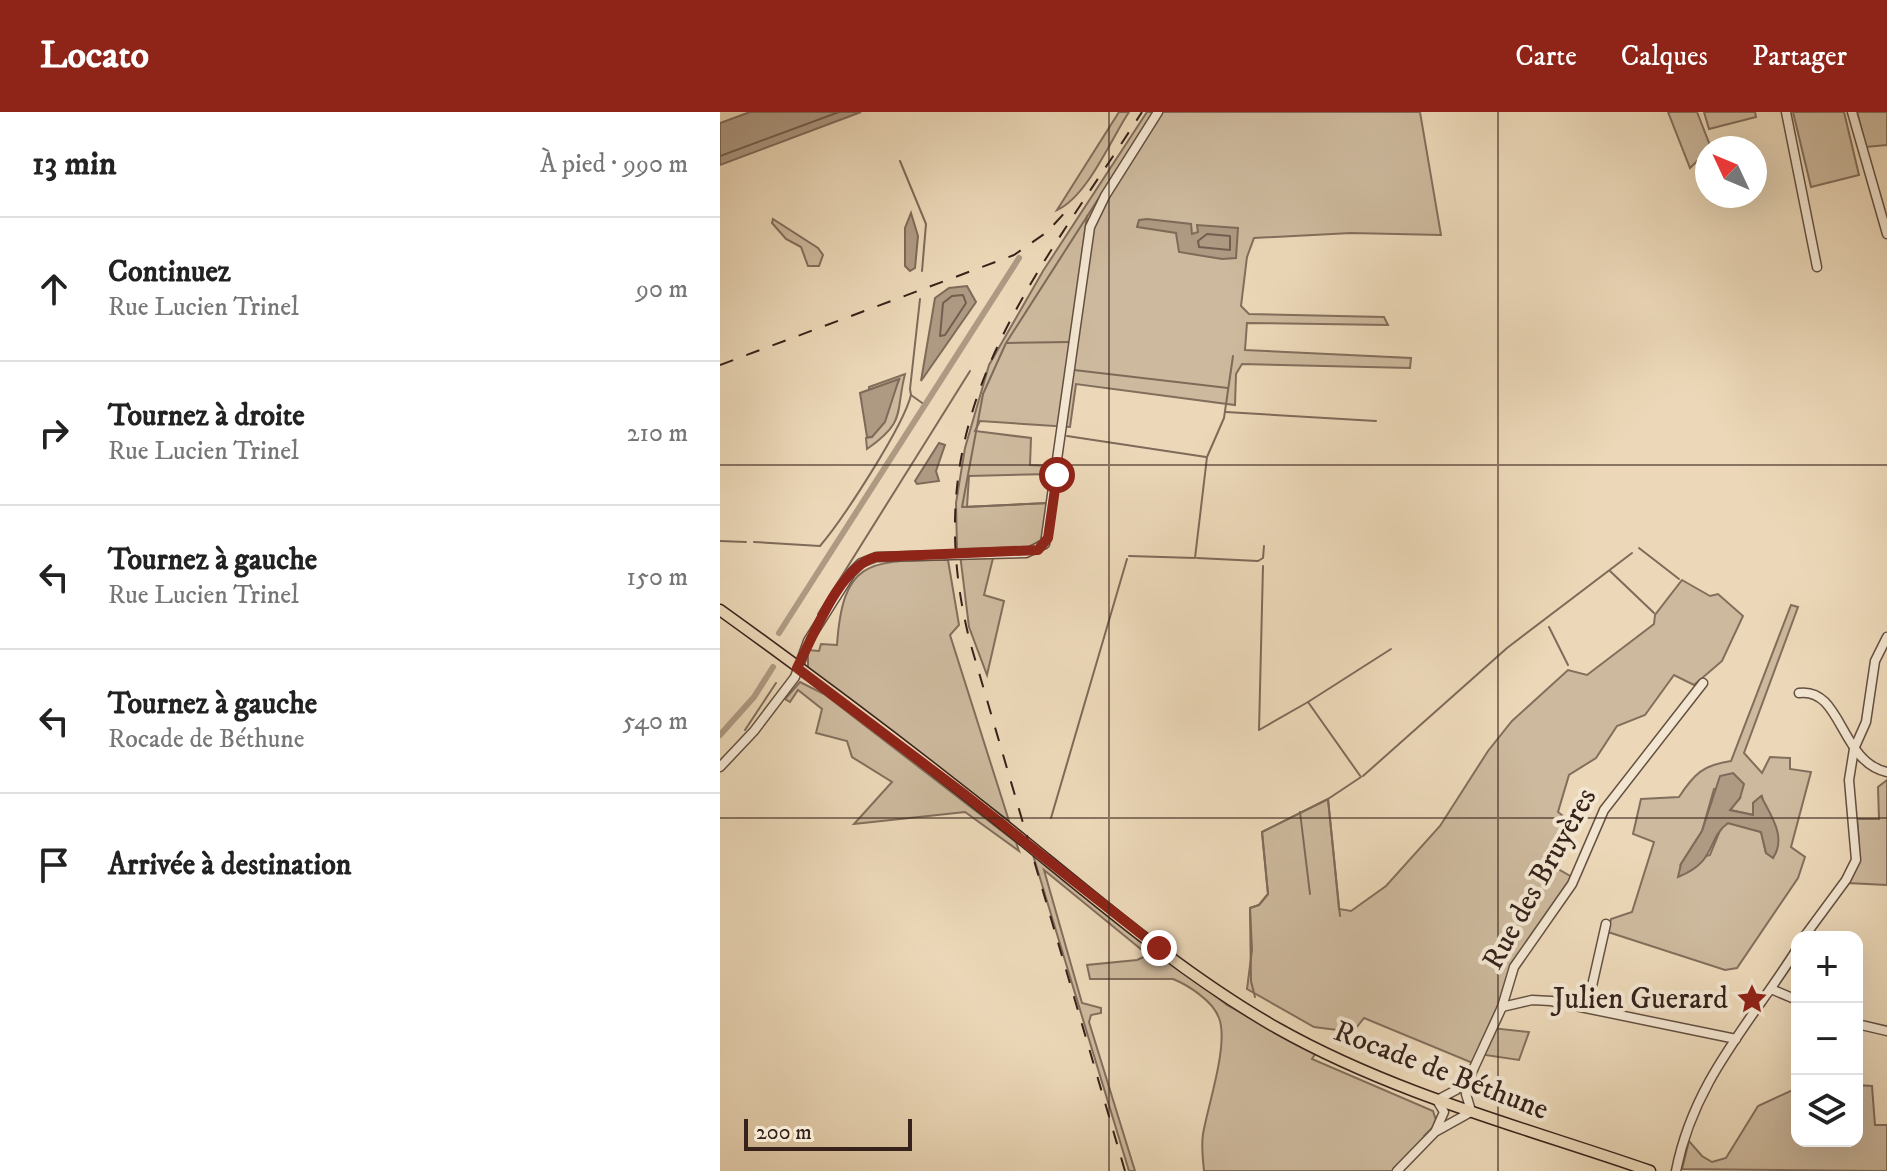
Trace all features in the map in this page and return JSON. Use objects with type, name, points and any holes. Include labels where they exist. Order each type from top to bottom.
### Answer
[{"type":"main road","name":"Rocade de Béthune","points":[[720,610],[1213,988],[1315,1048],[1436,1100],[1644,1169]]},
{"type":"street","points":[[720,767],[795,677],[820,620],[851,573],[864,561],[876,557],[1026,553],[1038,550],[1046,541],[1090,227],[1105,196],[1158,112]]},
{"type":"street","points":[[1786,112],[1817,267]]},
{"type":"street","points":[[1852,112],[1887,234]]},
{"type":"street","points":[[1808,931],[1846,880],[1856,860],[1857,838],[1849,791],[1854,749],[1866,722],[1875,661],[1887,637]]},
{"type":"street","name":"Rue des Bruyères","points":[[1474,1113],[1466,1094],[1472,1072],[1502,1007],[1514,967],[1572,884],[1604,810],[1703,683]]},
{"type":"street","points":[[1799,693],[1810,691],[1828,701],[1854,749],[1877,770],[1887,772]]},
{"type":"street","points":[[1587,1008],[1606,924]]},
{"type":"street","points":[[1587,950],[1600,953]]},
{"type":"street","points":[[1676,1171],[1691,1112],[1791,958]]},
{"type":"street","points":[[1771,989],[1791,997]]},
{"type":"street","points":[[1502,1007],[1532,1000],[1587,1008],[1736,1039]]},
{"type":"street","points":[[1863,1025],[1887,1031]]},
{"type":"street","name":"Rue des Bruyères","points":[[1436,1100],[1456,1090],[1472,1072]]},
{"type":"street","points":[[1435,1132],[1444,1112],[1436,1100]]},
{"type":"street","points":[[1397,1171],[1435,1132],[1474,1113]]},
{"type":"shaded area","points":[[1119,112],[1129,112],[1098,166],[1078,193],[1057,210]]},
{"type":"shaded area","points":[[1147,112],[1420,112],[1441,235],[1351,233],[1254,238],[1247,257],[1241,306],[1249,314],[1384,317],[1388,325],[1247,323],[1245,350],[1411,358],[1410,368],[1242,364],[1236,374],[1235,405],[1076,384],[1070,427],[980,421],[975,431],[1031,438],[1030,465],[1053,466],[1052,474],[969,476],[967,507],[1048,503],[1042,539],[1030,547],[957,549],[956,503],[965,448],[989,365],[1043,271]]},
{"type":"shaded area","points":[[1668,112],[1697,112],[1706,136],[1695,136],[1695,163],[1690,168]]},
{"type":"shaded area","points":[[1704,112],[1755,112],[1756,117],[1709,129]]},
{"type":"shaded area","points":[[1793,112],[1844,112],[1859,175],[1811,187]]},
{"type":"shaded area","points":[[1857,112],[1887,112],[1887,145],[1866,147]]},
{"type":"shaded area","points":[[773,219],[818,248],[823,255],[819,266],[808,266],[801,247],[786,239],[772,223]]},
{"type":"shaded area","points":[[905,374],[894,423],[867,449],[866,438],[872,437],[899,380],[869,390],[869,387]]},
{"type":"shaded area","points":[[960,554],[994,554],[984,595],[1004,601],[987,675],[969,627]]},
{"type":"shaded area","points":[[948,560],[959,625],[950,635],[1009,821],[808,668],[808,650],[819,651],[821,644],[837,645],[846,595],[854,580],[866,570],[899,561]]},
{"type":"shaded area","points":[[1682,580],[1710,596],[1718,594],[1743,616],[1722,661],[1694,685],[1674,675],[1645,715],[1617,726],[1596,758],[1569,775],[1558,812],[1567,819],[1546,862],[1572,877],[1528,944],[1491,1028],[1529,1032],[1519,1060],[1479,1054],[1475,1064],[1364,1018],[1353,1032],[1314,1027],[1247,989],[1252,950],[1250,908],[1259,905],[1268,894],[1262,832],[1328,799],[1339,909],[1351,911],[1386,886],[1440,826],[1488,751],[1512,721],[1568,670],[1587,675],[1654,624],[1655,615]]},
{"type":"shaded area","points":[[1791,605],[1798,607],[1744,753],[1762,773],[1770,757],[1790,758],[1790,769],[1811,772],[1791,847],[1805,857],[1798,878],[1737,968],[1725,970],[1608,932],[1611,919],[1632,912],[1654,842],[1633,834],[1641,799],[1679,797],[1700,772],[1731,761]],"holes":[[[1714,789],[1740,798],[1730,810],[1754,815],[1753,803],[1762,796],[1773,857],[1766,853],[1761,832],[1728,823],[1721,828],[1710,855],[1681,864],[1702,831]]]},
{"type":"shaded area","points":[[800,682],[824,694],[1016,842],[1019,851],[965,812],[854,824],[892,782],[852,757],[847,741],[816,733],[822,709],[798,690],[790,702],[785,699]]},
{"type":"shaded area","points":[[1887,780],[1887,885],[1848,883],[1858,861],[1857,819],[1879,819],[1878,787]]},
{"type":"shaded area","points":[[1033,855],[1227,1005],[1315,1054],[1312,1059],[1433,1111],[1437,1123],[1424,1136],[1427,1140],[1398,1171],[1204,1171],[1203,1134],[1221,1043],[1216,1012],[1199,994],[1173,979],[1090,979],[1087,965],[1137,960],[1148,955],[1044,870],[1082,1003],[1101,1008],[1101,1013],[1091,1015],[1089,1022],[1135,1171],[1129,1171]]},
{"type":"shaded area","points":[[1863,1085],[1872,1086],[1875,1125],[1887,1125],[1887,1171],[1682,1169],[1689,1141],[1712,1162],[1726,1158],[1758,1106],[1791,1091],[1791,1147],[1863,1147]]},
{"type":"water","points":[[750,112],[861,112],[720,165],[720,123]]},
{"type":"water","points":[[911,213],[918,236],[915,268],[910,271],[905,266],[905,228]]},
{"type":"water","points":[[1139,220],[1191,224],[1192,234],[1198,232],[1197,225],[1238,228],[1236,258],[1222,259],[1179,252],[1176,233],[1137,227]]},
{"type":"water","points":[[967,286],[976,302],[921,381],[935,298],[949,288]]},
{"type":"water","points":[[899,379],[885,422],[872,437],[867,437],[860,393]]},
{"type":"water","points":[[939,443],[945,445],[936,471],[939,481],[917,484],[915,481]]},
{"type":"water","points":[[1733,773],[1744,784],[1740,798],[1730,810],[1753,815],[1753,803],[1761,796],[1778,834],[1773,858],[1766,853],[1761,832],[1728,823],[1700,864],[1678,877],[1681,864],[1702,831],[1720,776]]},
{"type":"waterway","points":[[900,161],[926,224],[922,271]]},
{"type":"waterway","points":[[1048,503],[962,507],[983,394],[1006,343],[1120,165]]},
{"type":"waterway","points":[[1082,255],[1087,216]]},
{"type":"waterway","points":[[779,633],[1019,258]]},
{"type":"waterway","points":[[920,299],[910,389],[911,395],[925,405]]},
{"type":"waterway","points":[[1007,343],[1070,342]]},
{"type":"waterway","points":[[1129,556],[1195,558],[1207,457],[1224,418],[1233,356]]},
{"type":"waterway","points":[[1074,370],[1228,388]]},
{"type":"waterway","points":[[818,614],[970,371]]},
{"type":"waterway","points":[[754,542],[820,546],[871,472],[897,428],[911,395]]},
{"type":"waterway","points":[[1226,412],[1376,421]]},
{"type":"waterway","points":[[1067,436],[1206,457]]},
{"type":"waterway","points":[[720,541],[746,542]]},
{"type":"waterway","points":[[1197,558],[1258,561],[1263,558],[1264,546]]},
{"type":"waterway","points":[[1639,548],[1679,579]]},
{"type":"waterway","points":[[1363,776],[1507,648],[1632,553]]},
{"type":"waterway","points":[[1051,818],[1127,559]]},
{"type":"waterway","points":[[1255,997],[1251,981],[1250,908],[1259,905],[1268,894],[1262,832],[1328,799],[1361,777],[1308,702],[1259,730],[1263,566]]},
{"type":"waterway","points":[[1610,571],[1654,613]]},
{"type":"waterway","points":[[1549,627],[1568,665]]},
{"type":"waterway","points":[[1308,702],[1391,649]]},
{"type":"waterway","points":[[720,735],[754,697],[773,667]]},
{"type":"waterway","points":[[745,730],[776,683]]},
{"type":"waterway","points":[[1328,799],[1340,916]]},
{"type":"waterway","points":[[1300,812],[1310,894]]},
{"type":"railway","points":[[1125,1171],[970,642],[956,562],[957,489],[969,422],[992,359],[1022,298],[1142,112]]},
{"type":"railway","points":[[720,365],[1014,255],[1047,232],[1070,207]]},
{"type":"place","name":"Julien Guerard","points":[[1752,999]]},
{"type":"route","points":[[1057,475],[1048,538],[1038,550],[1012,554],[876,557],[864,561],[851,573],[820,620],[797,668],[964,794],[1159,948]]}]
